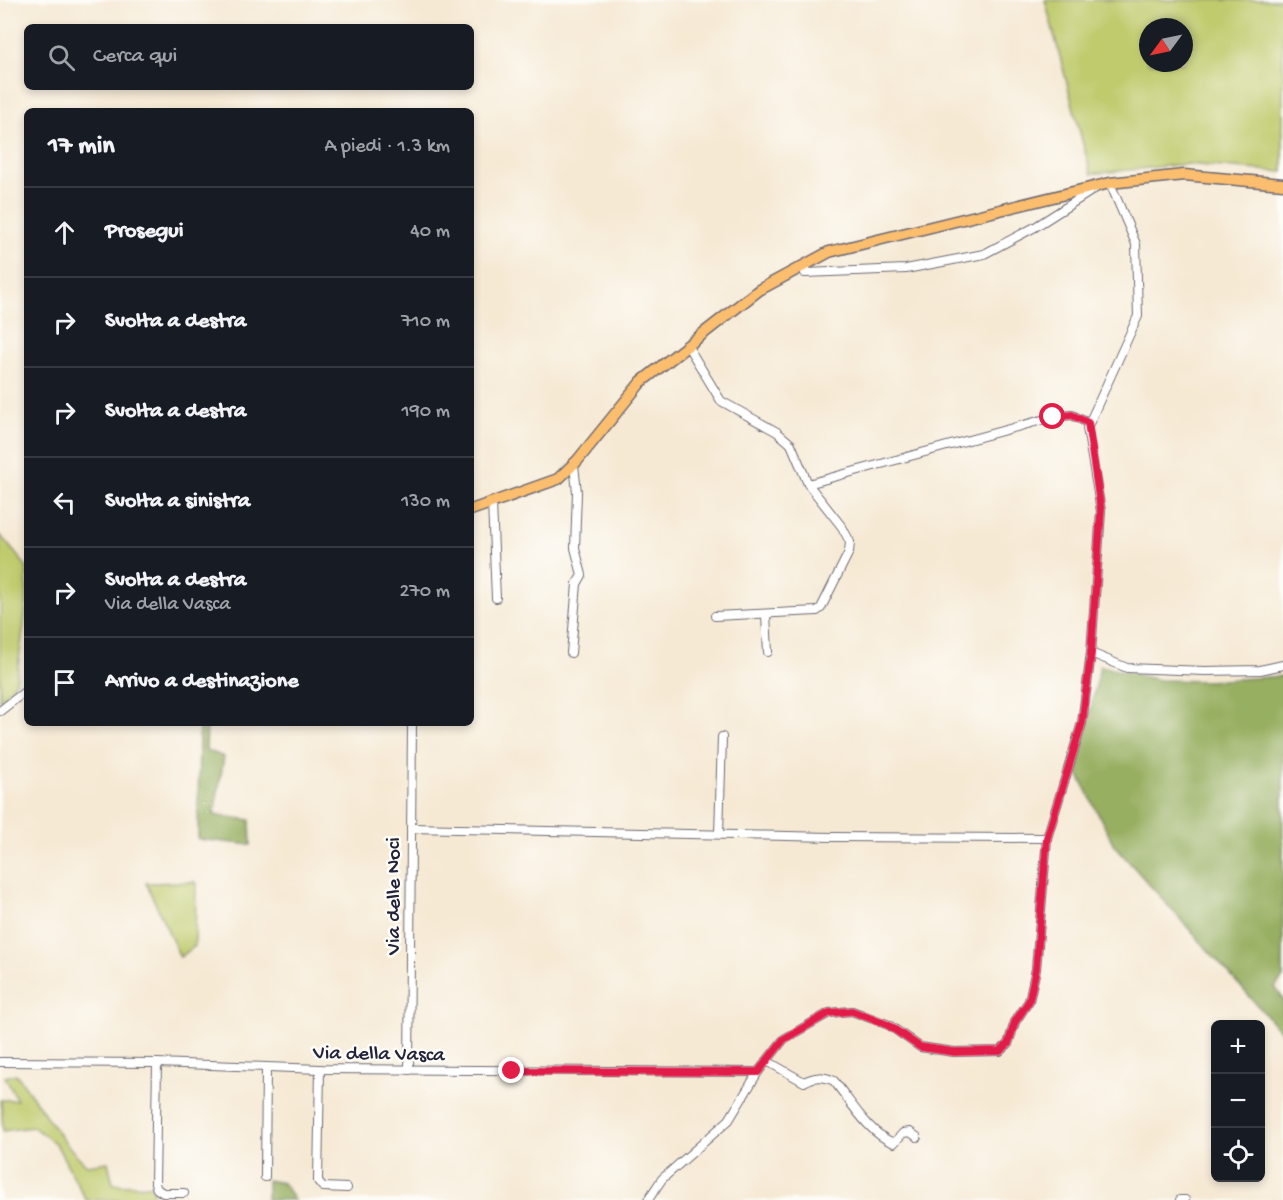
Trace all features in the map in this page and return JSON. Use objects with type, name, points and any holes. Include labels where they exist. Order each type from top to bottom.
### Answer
[{"type":"main road","points":[[474,509],[545,486],[558,479],[574,465],[628,394],[759,290],[808,261],[849,245],[1106,184],[1184,175],[1283,183]]},
{"type":"street","points":[[648,1200],[662,1179],[729,1120],[758,1072],[784,1039],[829,1013],[852,1011],[888,1025],[920,1047],[954,1052],[1000,1051],[1008,1044],[1015,1022],[1029,1001],[1036,969],[1047,838],[1082,723],[1091,653],[1101,511],[1088,423],[1138,316],[1136,244],[1106,184],[1035,227],[984,254],[906,269],[809,273],[808,261]]},
{"type":"street","points":[[687,345],[721,401],[777,432],[791,444],[808,484],[842,527],[850,542],[849,552],[817,612],[715,615]]},
{"type":"street","points":[[808,484],[1053,417],[1072,415],[1088,423]]},
{"type":"street","points":[[571,653],[577,584],[582,575],[575,548],[577,492],[574,465]]},
{"type":"street","points":[[492,503],[496,598]]},
{"type":"street","points":[[765,615],[768,652]]},
{"type":"street","points":[[1091,653],[1127,668],[1205,671],[1260,670],[1283,666]]},
{"type":"street","points":[[0,711],[24,692]]},
{"type":"street","name":"Via delle Noci","points":[[409,1070],[412,726]]},
{"type":"street","points":[[719,834],[722,737]]},
{"type":"street","points":[[411,828],[1047,838]]},
{"type":"street","points":[[767,1061],[804,1082],[814,1077],[825,1077],[834,1081],[872,1128],[886,1140],[894,1143],[903,1133],[910,1132],[917,1137]]},
{"type":"street","name":"Via della Vasca","points":[[0,1062],[157,1063],[320,1069],[758,1072]]},
{"type":"street","points":[[157,1063],[157,1189],[163,1193],[184,1192]]},
{"type":"street","points":[[265,1177],[266,1067]]},
{"type":"street","points":[[320,1069],[318,1181],[323,1187],[347,1188]]},
{"type":"street","points":[[1180,1200],[1185,1200]]},
{"type":"green space","points":[[1045,0],[1283,0],[1283,172],[1186,164],[1091,174]]},
{"type":"green space","points":[[0,535],[24,563],[24,625],[16,682],[0,701]]},
{"type":"green space","points":[[1100,666],[1159,680],[1207,681],[1283,676],[1283,978],[1275,987],[1283,999],[1283,1034],[1114,845],[1077,772]]},
{"type":"green space","points":[[199,726],[207,726],[206,750],[224,757],[214,815],[250,820],[251,845],[198,839]]},
{"type":"green space","points":[[196,882],[195,946],[180,957],[146,883]]},
{"type":"green space","points":[[16,1074],[58,1133],[87,1165],[108,1162],[113,1184],[153,1186],[153,1200],[86,1200],[56,1144],[33,1127],[3,1131],[1,1100],[17,1100],[5,1077]]},
{"type":"green space","points":[[267,1180],[283,1183],[294,1200],[267,1200]]},
{"type":"route","points":[[512,1071],[758,1072],[784,1039],[829,1013],[852,1011],[888,1025],[920,1047],[954,1052],[1000,1051],[1008,1044],[1015,1022],[1029,1001],[1036,969],[1047,838],[1082,723],[1091,653],[1101,511],[1098,485],[1088,423],[1072,415],[1053,417]]}]
